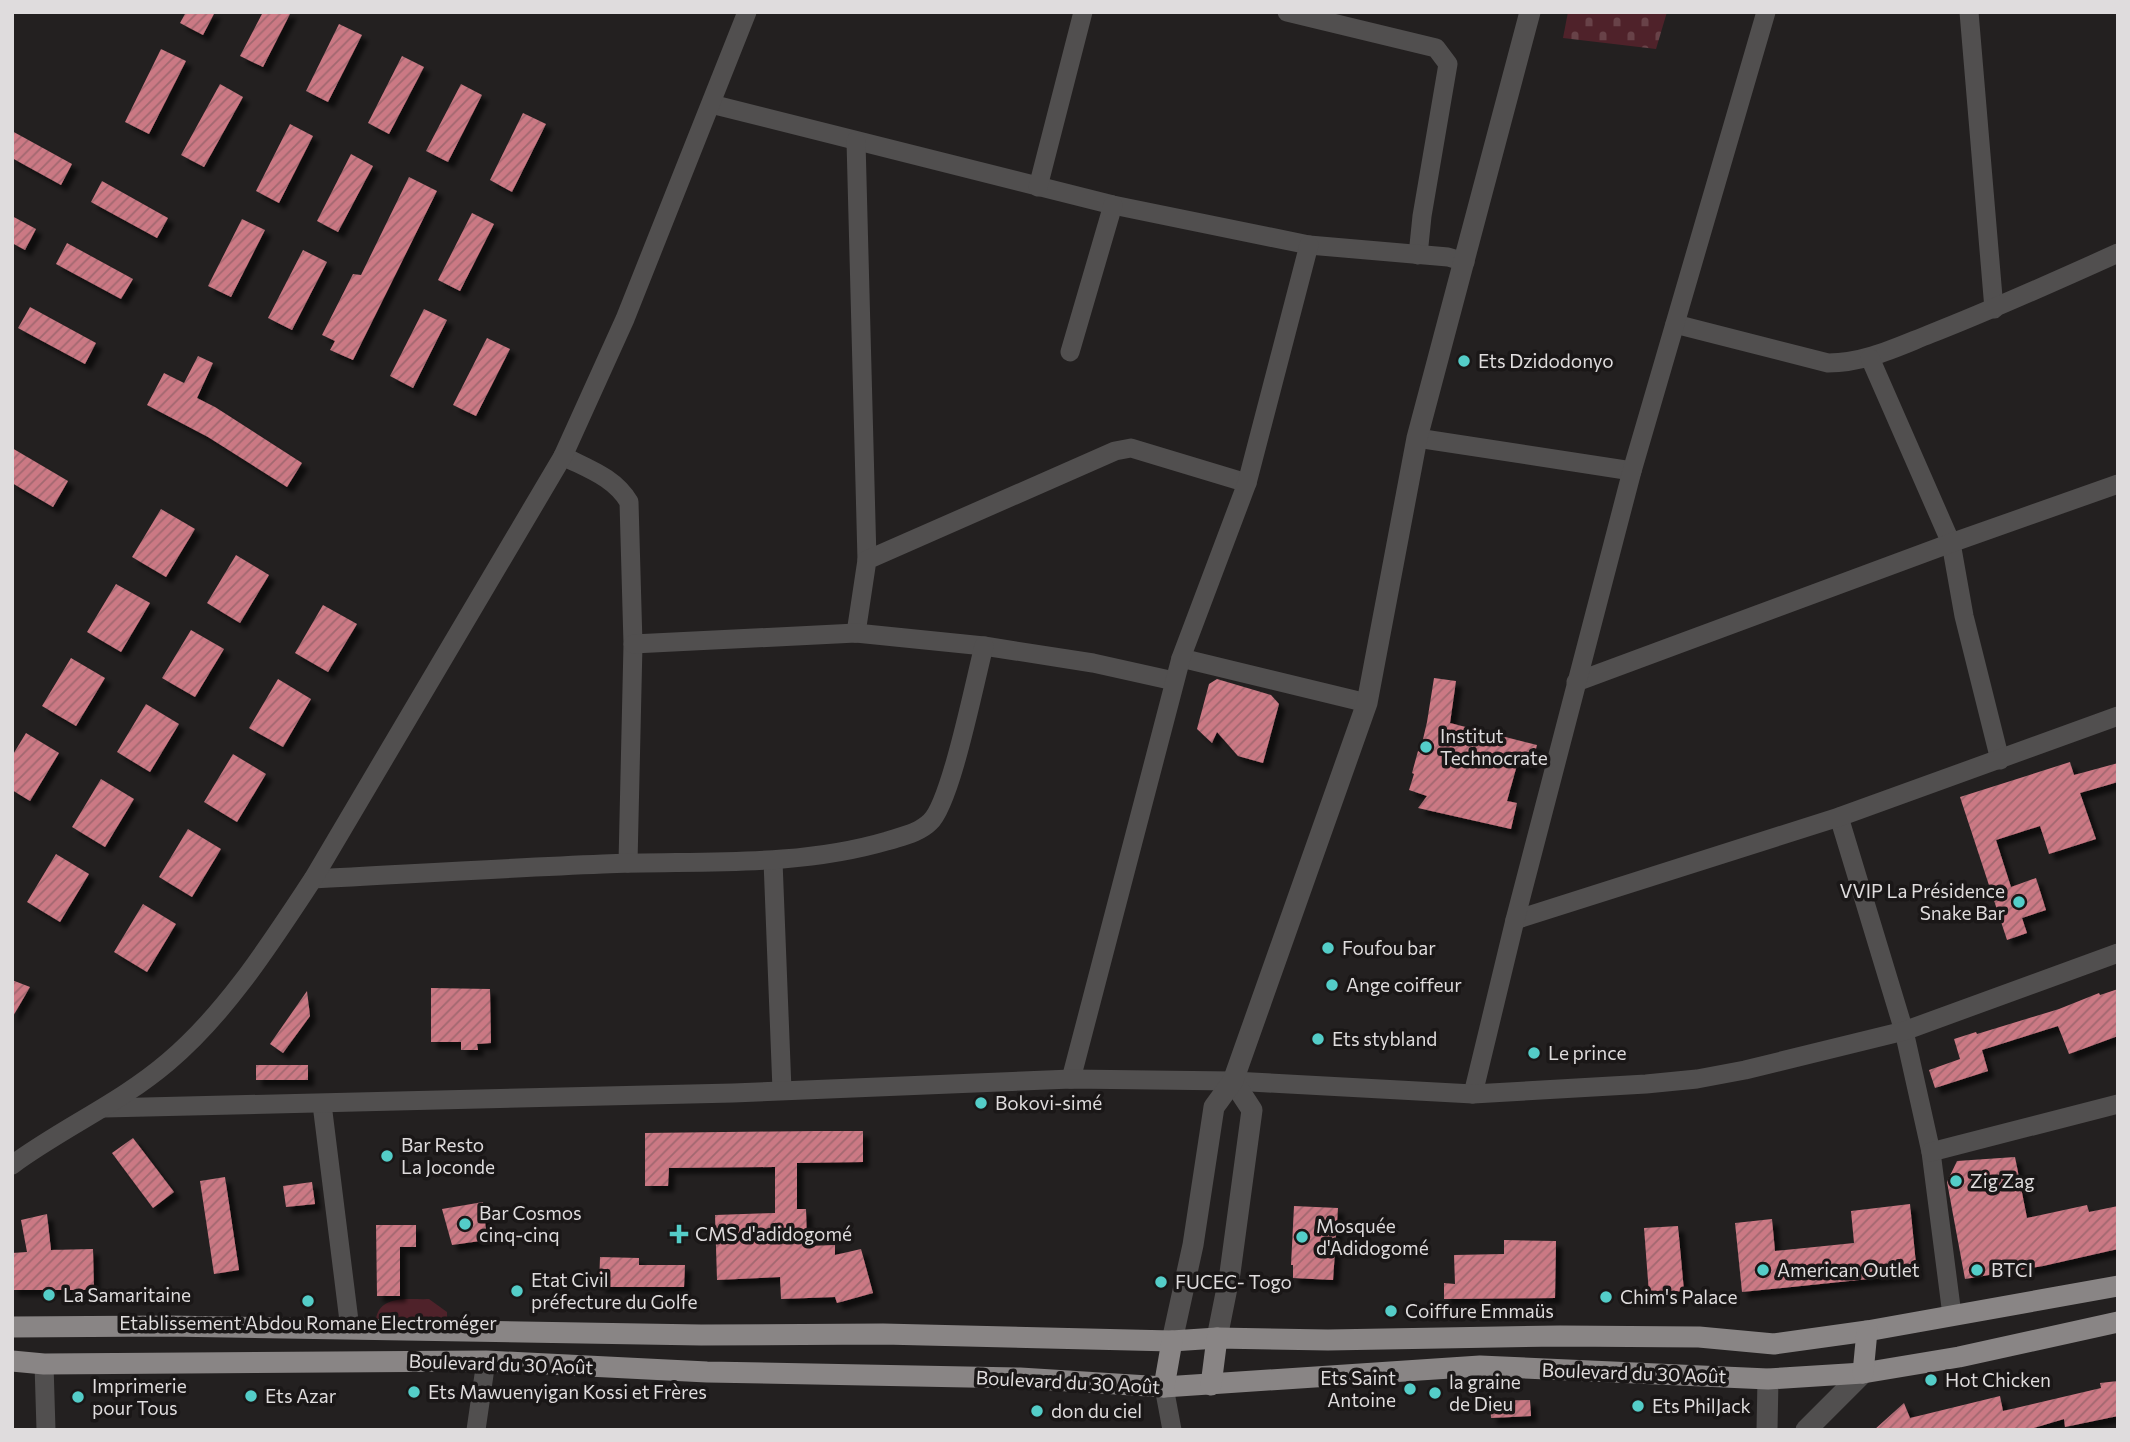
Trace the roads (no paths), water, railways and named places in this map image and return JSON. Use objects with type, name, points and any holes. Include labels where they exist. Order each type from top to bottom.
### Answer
[{"type":"highway","name":"Boulevard du 30 Août","points":[[12,1327],[701,1335],[883,1334],[1172,1341],[1217,1338],[1328,1340],[1685,1337],[1774,1344],[1867,1331],[2118,1286]]},
{"type":"highway","name":"Boulevard du 30 Août","points":[[12,1362],[486,1361],[708,1372],[1020,1378],[1164,1387],[1480,1366],[1768,1379],[1863,1373],[1959,1357],[2118,1322]]},
{"type":"highway","points":[[44,1364],[45,1327]]},
{"type":"highway","points":[[350,1329],[351,1360]]},
{"type":"highway","points":[[1863,1373],[1867,1331]]},
{"type":"highway","points":[[1211,1385],[1217,1338]]},
{"type":"highway","points":[[1164,1387],[1172,1341]]},
{"type":"highway","points":[[1768,1379],[1774,1344]]},
{"type":"street","points":[[12,1165],[42,1143],[104,1108],[166,1064],[202,1031],[278,932],[313,879],[563,456],[625,318],[747,12]]},
{"type":"street","points":[[1038,187],[1083,12]]},
{"type":"street","points":[[1172,1341],[1193,1245],[1214,1107],[1233,1081],[1367,703],[1417,438],[1530,12]]},
{"type":"street","points":[[1473,1094],[1515,920],[1632,471],[1766,12]]},
{"type":"street","points":[[1969,12],[1994,309]]},
{"type":"street","points":[[1290,13],[1436,48],[1448,64],[1418,255]]},
{"type":"street","points":[[712,104],[1113,205],[1309,245],[1448,257],[1465,262]]},
{"type":"street","points":[[856,141],[867,561],[856,633]]},
{"type":"street","points":[[1070,352],[1113,205]]},
{"type":"street","points":[[1071,1079],[1174,681],[1247,482],[1309,245]]},
{"type":"street","points":[[1675,324],[1828,363],[1847,363],[1870,358],[1994,309],[2118,253]]},
{"type":"street","points":[[1870,358],[1951,543],[1964,616],[2000,760]]},
{"type":"street","points":[[1417,438],[1632,471]]},
{"type":"street","points":[[867,561],[1124,448],[1247,482]]},
{"type":"street","points":[[563,456],[608,478],[621,489],[629,502],[632,644],[628,863]]},
{"type":"street","points":[[1576,682],[2118,484]]},
{"type":"street","points":[[632,644],[856,633],[984,646],[1093,663],[1174,681]]},
{"type":"street","points":[[313,879],[628,863],[773,860],[854,850],[917,831],[931,822],[940,810],[953,770],[984,646]]},
{"type":"street","points":[[1181,658],[1367,703]]},
{"type":"street","points":[[1515,920],[1839,817],[2118,716]]},
{"type":"street","points":[[1839,817],[1904,1031],[1931,1152],[1952,1315]]},
{"type":"street","points":[[773,860],[782,1090]]},
{"type":"street","points":[[104,1108],[733,1093],[1071,1079],[1233,1081],[1473,1094],[1697,1079],[1904,1031],[2118,953]]},
{"type":"street","points":[[1217,1338],[1230,1273],[1252,1110],[1233,1081]]},
{"type":"street","points":[[322,1104],[350,1329]]},
{"type":"street","points":[[1931,1152],[2118,1104]]},
{"type":"street","points":[[476,1430],[486,1361]]},
{"type":"street","points":[[44,1364],[46,1430]]},
{"type":"street","points":[[1806,1430],[1863,1373]]},
{"type":"street","points":[[1767,1430],[1768,1379]]},
{"type":"street","points":[[1164,1387],[1172,1430]]},
{"type":"place","name":"Ets Dzidodonyo","points":[[1464,361]]},
{"type":"place","name":"Institut Technocrate","points":[[1426,747]]},
{"type":"place","name":"VVIP La Présidence Snake Bar","points":[[2019,902]]},
{"type":"place","name":"Foufou bar","points":[[1328,948]]},
{"type":"place","name":"Ange coiffeur","points":[[1332,985]]},
{"type":"place","name":"Ets stybland","points":[[1318,1039]]},
{"type":"place","name":"Le prince","points":[[1534,1053]]},
{"type":"place","name":"Bokovi-simé","points":[[981,1103]]},
{"type":"place","name":"Bar Resto La Joconde","points":[[387,1156]]},
{"type":"place","name":"Zig Zag","points":[[1956,1181]]},
{"type":"place","name":"Bar Cosmos cinq-cinq","points":[[465,1224]]},
{"type":"place","name":"CMS d'adidogomé","points":[[679,1234]]},
{"type":"place","name":"Mosquée d'Adidogomé","points":[[1302,1237]]},
{"type":"place","name":"American Outlet","points":[[1763,1270]]},
{"type":"place","name":"BTCI","points":[[1977,1270]]},
{"type":"place","name":"FUCEC- Togo","points":[[1161,1282]]},
{"type":"place","name":"Etat Civil préfecture du Golfe","points":[[517,1291]]},
{"type":"place","name":"La Samaritaine","points":[[49,1295]]},
{"type":"place","name":"Chim's Palace","points":[[1606,1297]]},
{"type":"place","name":"Etablissement Abdou Romane Electroméger","points":[[308,1301]]},
{"type":"place","name":"Coiffure Emmaüs","points":[[1391,1311]]},
{"type":"place","name":"Hot Chicken","points":[[1931,1380]]},
{"type":"place","name":"Ets Saint Antoine","points":[[1410,1389]]},
{"type":"place","name":"Ets Mawuenyigan Kossi et Frères","points":[[414,1392]]},
{"type":"place","name":"la graine de Dieu","points":[[1435,1393]]},
{"type":"place","name":"Ets Azar","points":[[251,1396]]},
{"type":"place","name":"Imprimerie pour Tous","points":[[78,1397]]},
{"type":"place","name":"Ets PhilJack","points":[[1638,1406]]},
{"type":"place","name":"don du ciel","points":[[1037,1411]]}]
